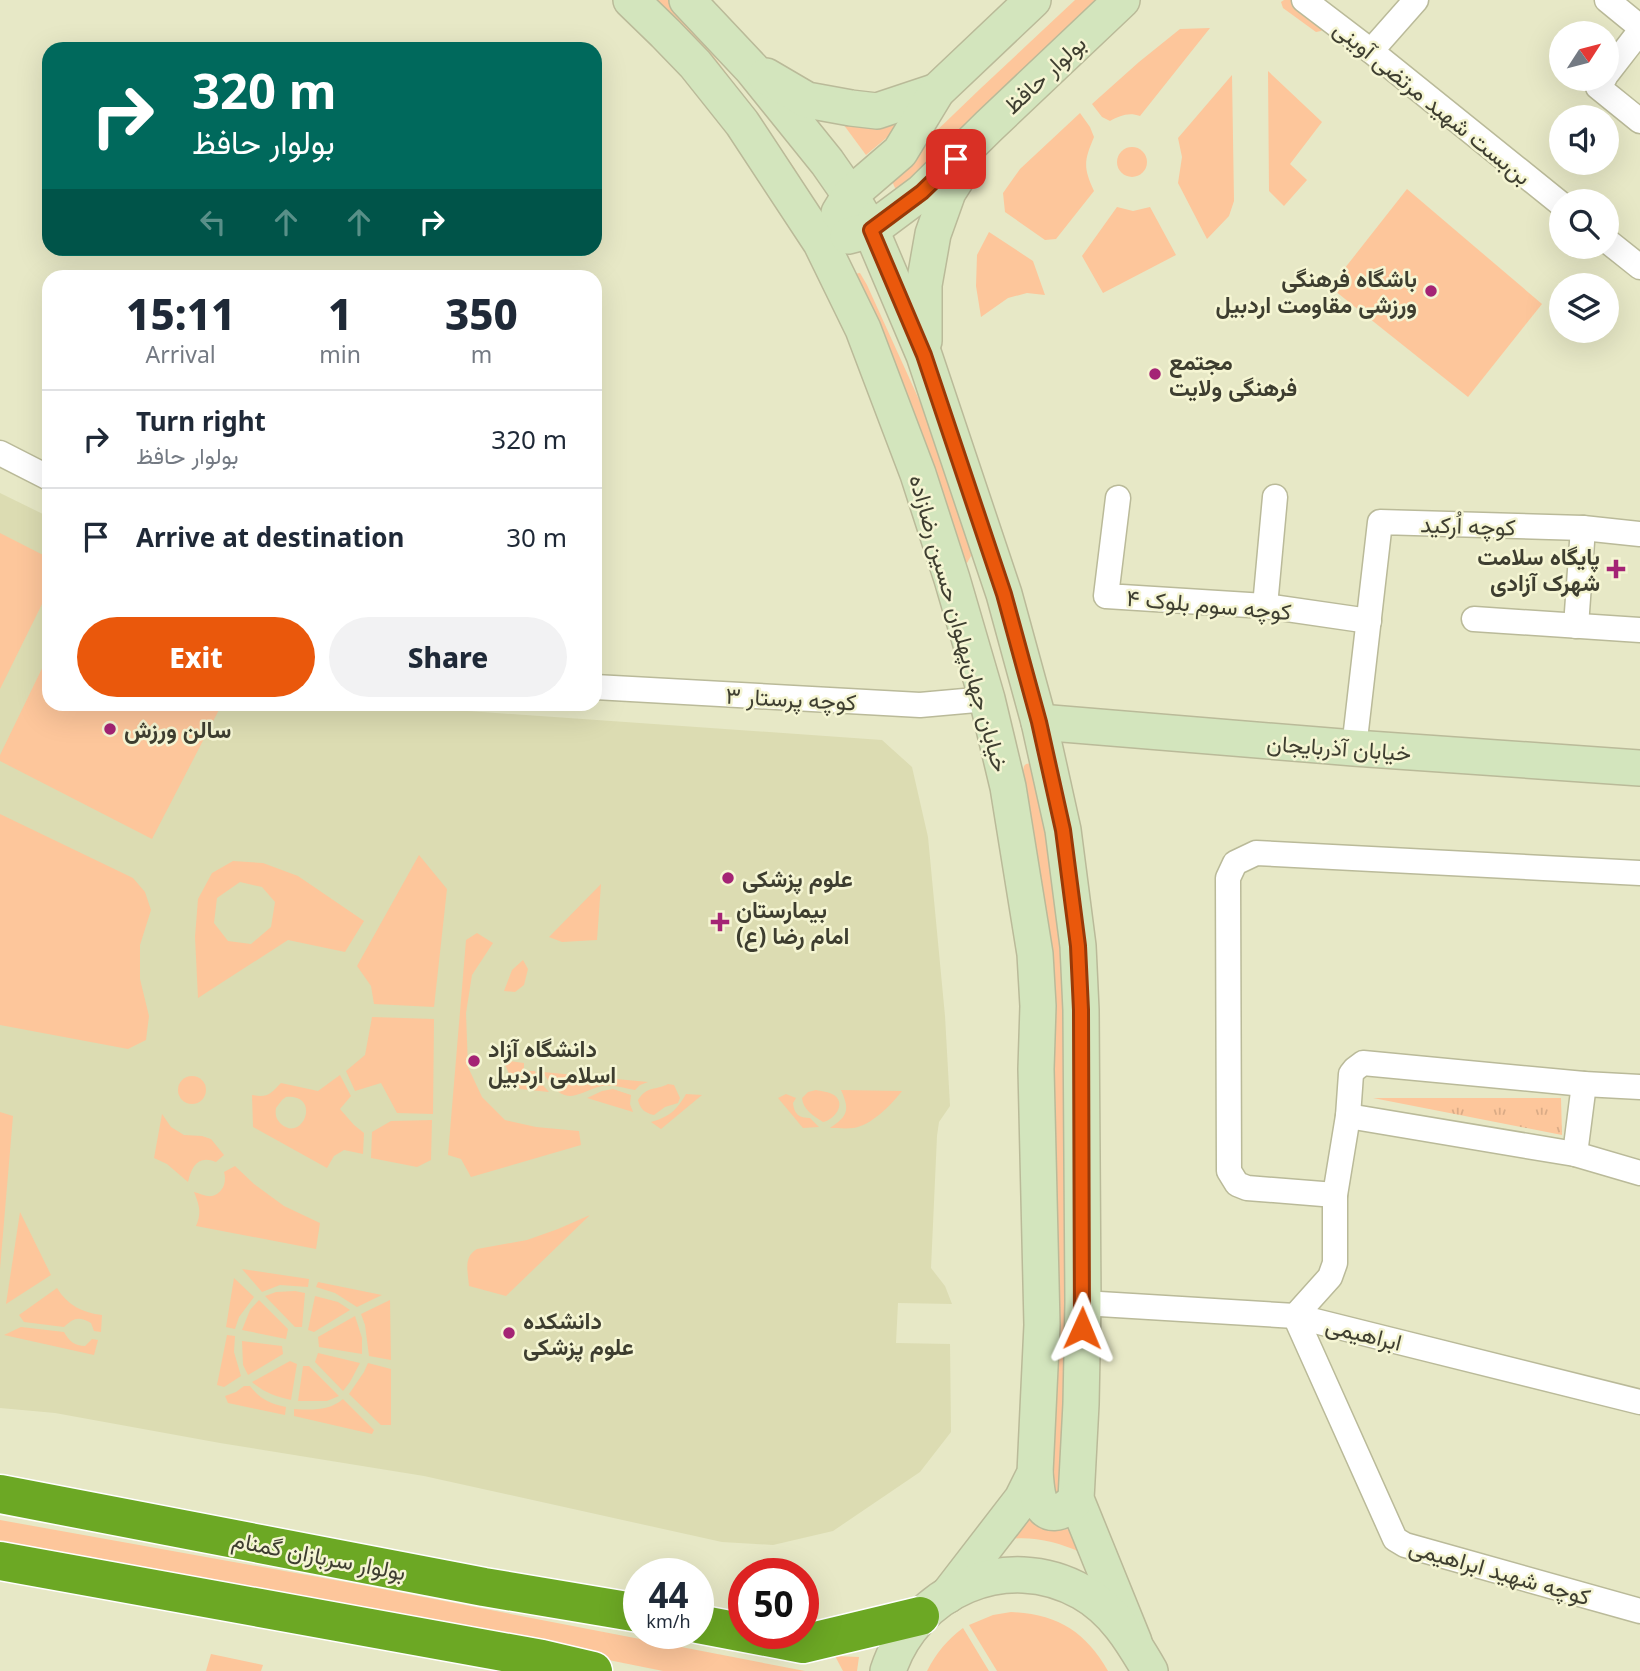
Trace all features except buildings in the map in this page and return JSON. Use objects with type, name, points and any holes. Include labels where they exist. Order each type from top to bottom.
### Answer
[{"type":"highway","name":"بولوار سربازان گمنام","points":[[0,1494],[470,1584],[623,1610]]},
{"type":"highway","points":[[0,1561],[539,1665],[593,1671]]},
{"type":"highway","points":[[819,1639],[934,1605]]},
{"type":"highway","points":[[813,1649],[826,1656],[832,1671]]},
{"type":"main road","name":"خیابان جهان‌پهلوان حسین رضا‌زاده","points":[[631,0],[695,64],[741,123],[821,243],[863,329],[918,474],[987,699],[1008,786],[1035,954],[1042,1325],[1035,1473],[1015,1509],[934,1605],[905,1635],[892,1657],[888,1671]]},
{"type":"main road","name":"خیابان جهان‌پهلوان حسین رضا‌زاده","points":[[687,0],[752,69],[827,162],[871,230],[924,355],[1004,594],[1039,722],[1063,830],[1078,946],[1081,1010],[1083,1303],[1076,1499],[1142,1657]]},
{"type":"main road","points":[[821,243],[850,195],[900,152],[937,91],[1033,0]]},
{"type":"main road","name":"بولوار حافظ","points":[[871,230],[922,192],[1122,0]]},
{"type":"main road","points":[[752,69],[807,100],[864,110],[877,111],[937,91]]},
{"type":"main road","points":[[924,355],[924,285],[933,234],[948,192],[989,126]]},
{"type":"main road","points":[[821,243],[871,230]]},
{"type":"main road","name":"خیابان آذربایجان","points":[[1039,722],[1640,768]]},
{"type":"main road","points":[[1035,1473],[1038,1497],[1043,1507],[1052,1512],[1062,1512],[1076,1499]]},
{"type":"main road","points":[[934,1605],[960,1587],[984,1579],[1034,1576],[1058,1581],[1081,1591],[1102,1605],[1120,1623],[1142,1657]]},
{"type":"street","name":"بن‌بست شهید مرتضی آوینی","points":[[1304,0],[1549,194]]},
{"type":"street","points":[[1371,51],[1416,0]]},
{"type":"street","points":[[1607,0],[1640,29],[1619,58]]},
{"type":"street","points":[[1613,91],[1640,121]]},
{"type":"street","points":[[1619,250],[1640,267]]},
{"type":"street","points":[[0,453],[42,474]]},
{"type":"street","points":[[1265,606],[1275,496]]},
{"type":"street","name":"کوچه سوم بلوک ۴","points":[[1118,498],[1105,596],[1265,606],[1369,621]]},
{"type":"street","name":"کوچه اُرکید","points":[[1369,621],[1380,522],[1583,528],[1640,534]]},
{"type":"street","points":[[1576,626],[1583,528]]},
{"type":"street","points":[[1474,619],[1640,630]]},
{"type":"street","points":[[1354,748],[1369,621]]},
{"type":"street","name":"کوچه پرستار ۳","points":[[602,687],[920,705],[987,699]]},
{"type":"street","points":[[1335,1195],[1247,1188],[1237,1184],[1229,1171],[1228,877],[1235,863],[1256,853],[1640,873]]},
{"type":"street","points":[[1295,1316],[1331,1277],[1335,1263],[1335,1195],[1348,1116],[1351,1074],[1363,1063],[1640,1087]]},
{"type":"street","points":[[1575,1154],[1584,1084]]},
{"type":"street","points":[[1348,1116],[1575,1154],[1640,1173]]},
{"type":"street","name":"ابراهیمی","points":[[1083,1303],[1295,1316],[1640,1402]]},
{"type":"street","name":"کوچه شهید ابراهیمی","points":[[1295,1316],[1395,1539],[1405,1545],[1640,1611]]},
{"type":"shaded area","name":"دانشگاه آزاد اسلامی اردبیل","points":[[0,493],[42,514],[42,711],[469,711],[882,740],[912,767],[928,837],[945,1016],[950,1106],[939,1122],[937,1136],[931,1268],[945,1286],[952,1304],[898,1303],[896,1343],[950,1344],[951,1432],[920,1472],[833,1531],[773,1545],[722,1542],[424,1476],[55,1413],[0,1408]]},
{"type":"green space","points":[[651,0],[668,0],[685,20],[718,61],[795,169],[797,177]]},
{"type":"green space","points":[[1075,0],[1099,0],[901,188],[895,188],[892,181],[928,139]]},
{"type":"green space","points":[[1291,0],[1324,28],[1316,32],[1283,8],[1281,2]]},
{"type":"green space","points":[[1210,28],[1140,116],[1121,116],[1110,121],[1102,117],[1092,104],[1180,29]]},
{"type":"green space","points":[[1268,71],[1322,122],[1290,164],[1307,180],[1284,206],[1269,191]]},
{"type":"green space","points":[[1232,75],[1234,201],[1229,216],[1207,239],[1178,183],[1182,157],[1178,138]]},
{"type":"green space","points":[[835,113],[903,124],[866,155]]},
{"type":"green space","points":[[1080,113],[1094,137],[1086,164],[1094,191],[1056,239],[1045,240],[1005,212],[1003,193],[1020,169]]},
{"type":"green space","points":[[1132,147],[1138,148],[1146,156],[1146,168],[1138,176],[1132,177],[1126,176],[1118,168],[1117,162],[1118,156],[1126,148]]},
{"type":"green space","name":"باشگاه فرهنگی ورزشی مقاومت اردبیل","points":[[1407,189],[1542,304],[1468,397],[1330,287]]},
{"type":"green space","points":[[1117,207],[1133,211],[1150,207],[1176,255],[1103,293],[1082,256]]},
{"type":"green space","points":[[989,232],[1033,261],[1045,295],[1027,293],[1008,298],[981,317],[976,286],[977,255]]},
{"type":"green space","points":[[860,273],[921,404],[951,482],[970,548],[971,556],[967,563],[963,560],[853,274]]},
{"type":"green space","points":[[0,533],[42,554],[42,604],[0,689]]},
{"type":"green space","name":"سالن ورزش","points":[[42,668],[42,711],[218,711],[152,839],[0,761],[0,755]]},
{"type":"green space","points":[[1032,763],[1036,768],[1053,886],[1064,993],[1066,1391],[1061,1493],[1052,1498],[1056,1122],[1042,882],[1023,771],[1026,764]]},
{"type":"green space","points":[[0,814],[133,878],[145,892],[151,910],[140,945],[140,979],[149,1016],[146,1040],[128,1049],[0,1025]]},
{"type":"green space","points":[[419,855],[447,889],[434,1007],[374,1004],[371,986],[357,966]]},
{"type":"green space","points":[[233,861],[263,863],[298,876],[364,921],[345,952],[288,940],[198,998],[195,937],[198,899],[212,873]],"holes":[[[240,882],[262,887],[275,902],[271,927],[251,944],[228,941],[214,923],[217,898]]]},
{"type":"green space","points":[[601,884],[597,940],[562,942],[549,937]]},
{"type":"green space","points":[[477,933],[493,943],[472,975],[466,1013],[468,1067],[482,1097],[505,1120],[536,1127],[579,1131],[581,1145],[471,1177],[461,1159],[448,1155],[466,940]]},
{"type":"green space","points":[[523,960],[528,969],[524,985],[515,992],[504,991],[512,970]]},
{"type":"green space","points":[[372,1017],[434,1019],[433,1114],[397,1113],[381,1083],[355,1091],[346,1071],[365,1055]]},
{"type":"green space","points":[[503,1060],[524,1063],[524,1071],[535,1071],[538,1080],[549,1092],[520,1089]]},
{"type":"green space","points":[[543,1072],[648,1082],[635,1090],[606,1086],[570,1096],[556,1090]]},
{"type":"green space","points":[[340,1075],[351,1096],[340,1109],[364,1133],[363,1154],[344,1150],[334,1156],[327,1168],[253,1127],[252,1095],[268,1094],[281,1083],[318,1091]],"holes":[[[286,1097],[297,1098],[304,1103],[305,1116],[302,1123],[289,1128],[278,1120],[276,1108]]]},
{"type":"green space","points":[[192,1076],[202,1080],[206,1090],[202,1100],[192,1104],[182,1100],[178,1090],[182,1080]]},
{"type":"green space","points":[[668,1084],[674,1085],[680,1098],[678,1103],[665,1107],[654,1115],[643,1110],[638,1100],[642,1095],[648,1090]]},
{"type":"green space","points":[[613,1089],[631,1095],[633,1112],[587,1098]]},
{"type":"green space","points":[[841,1090],[902,1091],[887,1108],[867,1123],[853,1128],[830,1128],[841,1120],[846,1112]]},
{"type":"green space","points":[[808,1092],[827,1092],[838,1099],[838,1111],[827,1121],[823,1122],[804,1106],[802,1098]]},
{"type":"green space","points":[[686,1094],[702,1095],[661,1129],[651,1122],[672,1112]]},
{"type":"green space","points":[[786,1094],[796,1098],[793,1103],[798,1115],[810,1118],[819,1127],[803,1128],[778,1098]]},
{"type":"green space","points":[[1373,1098],[1561,1098],[1562,1135]]},
{"type":"green space","points":[[0,1112],[13,1116],[0,1269]]},
{"type":"green space","points":[[162,1114],[171,1127],[184,1135],[211,1139],[224,1155],[216,1162],[205,1160],[197,1163],[188,1182],[167,1164],[154,1158]]},
{"type":"green space","points":[[432,1120],[431,1160],[417,1167],[371,1158],[372,1132],[391,1121]]},
{"type":"green space","points":[[235,1166],[284,1206],[320,1223],[316,1249],[196,1226],[199,1209],[194,1192],[207,1196],[216,1195],[223,1187],[224,1172]]},
{"type":"green space","points":[[20,1212],[51,1275],[6,1304]]},
{"type":"green space","points":[[590,1215],[506,1296],[469,1286],[468,1261],[477,1249],[527,1240]]},
{"type":"green space","points":[[242,1269],[309,1279],[308,1287],[280,1285],[262,1292]]},
{"type":"green space","points":[[234,1278],[254,1297],[239,1317],[235,1329],[226,1327]]},
{"type":"green space","points":[[318,1282],[382,1295],[357,1307],[335,1293],[316,1287]]},
{"type":"green space","points":[[57,1288],[76,1307],[102,1315],[101,1332],[94,1331],[91,1323],[83,1319],[74,1320],[64,1327],[24,1322],[19,1315]]},
{"type":"green space","points":[[276,1292],[305,1293],[302,1327],[295,1327],[265,1296]]},
{"type":"green space","points":[[315,1296],[338,1302],[350,1310],[314,1332],[308,1330]]},
{"type":"green space","points":[[259,1300],[288,1329],[286,1339],[242,1330],[250,1310]]},
{"type":"green space","points":[[390,1300],[391,1360],[369,1356],[361,1314]]},
{"type":"green space","points":[[355,1316],[362,1338],[362,1354],[319,1347],[318,1337]]},
{"type":"green space","points":[[21,1327],[64,1332],[81,1346],[85,1346],[92,1339],[98,1340],[94,1355],[4,1335]]},
{"type":"green space","points":[[227,1335],[235,1336],[234,1352],[241,1376],[224,1387],[217,1385]]},
{"type":"green space","points":[[242,1341],[282,1346],[283,1354],[248,1375],[243,1365]]},
{"type":"green space","points":[[318,1353],[360,1363],[343,1391],[315,1362]]},
{"type":"green space","points":[[290,1361],[297,1364],[291,1400],[270,1394],[252,1382]]},
{"type":"green space","points":[[368,1363],[391,1369],[391,1425],[381,1425],[349,1394]]},
{"type":"green space","points":[[303,1366],[309,1366],[339,1396],[327,1401],[298,1401]]},
{"type":"green space","points":[[244,1386],[250,1386],[266,1400],[286,1407],[285,1415],[228,1403],[225,1396]]},
{"type":"green space","points":[[343,1399],[374,1430],[372,1434],[294,1416],[294,1409],[326,1408]]},
{"type":"green space","points":[[1028,1513],[1057,1530],[1072,1529],[1080,1552],[1045,1541],[1009,1539]]},
{"type":"green space","points":[[0,1520],[351,1583],[623,1636],[623,1649],[692,1649],[805,1671],[663,1671],[201,1578],[0,1542]]},
{"type":"green space","points":[[1011,1612],[1042,1616],[1068,1627],[1090,1645],[1108,1671],[997,1671],[969,1625],[993,1615]]},
{"type":"green space","points":[[963,1628],[989,1671],[927,1671],[942,1647]]},
{"type":"green space","points":[[211,1654],[263,1665],[261,1671],[206,1671]]},
{"type":"green space","points":[[835,1656],[859,1657],[857,1671],[843,1671]]},
{"type":"place","name":"باشگاه فرهنگی ورزشی مقاومت اردبیل","points":[[1431,291]]},
{"type":"place","name":"مجتمع فرهنگی ولایت","points":[[1155,374]]},
{"type":"place","name":"پایگاه سلامت شهرک آزادی","points":[[1616,569]]},
{"type":"place","name":"سالن ورزش","points":[[110,729]]},
{"type":"place","name":"علوم پزشکی","points":[[728,878]]},
{"type":"place","name":"بیمارستان امام رضا (ع)","points":[[720,922]]},
{"type":"place","name":"دانشگاه آزاد اسلامی اردبیل","points":[[474,1061]]},
{"type":"place","name":"دانشکده علوم پزشکی","points":[[509,1333]]},
{"type":"route","points":[[956,159],[922,192],[871,230],[924,355],[1004,594],[1039,722],[1063,830],[1078,946],[1081,1010],[1082,1328]]}]
